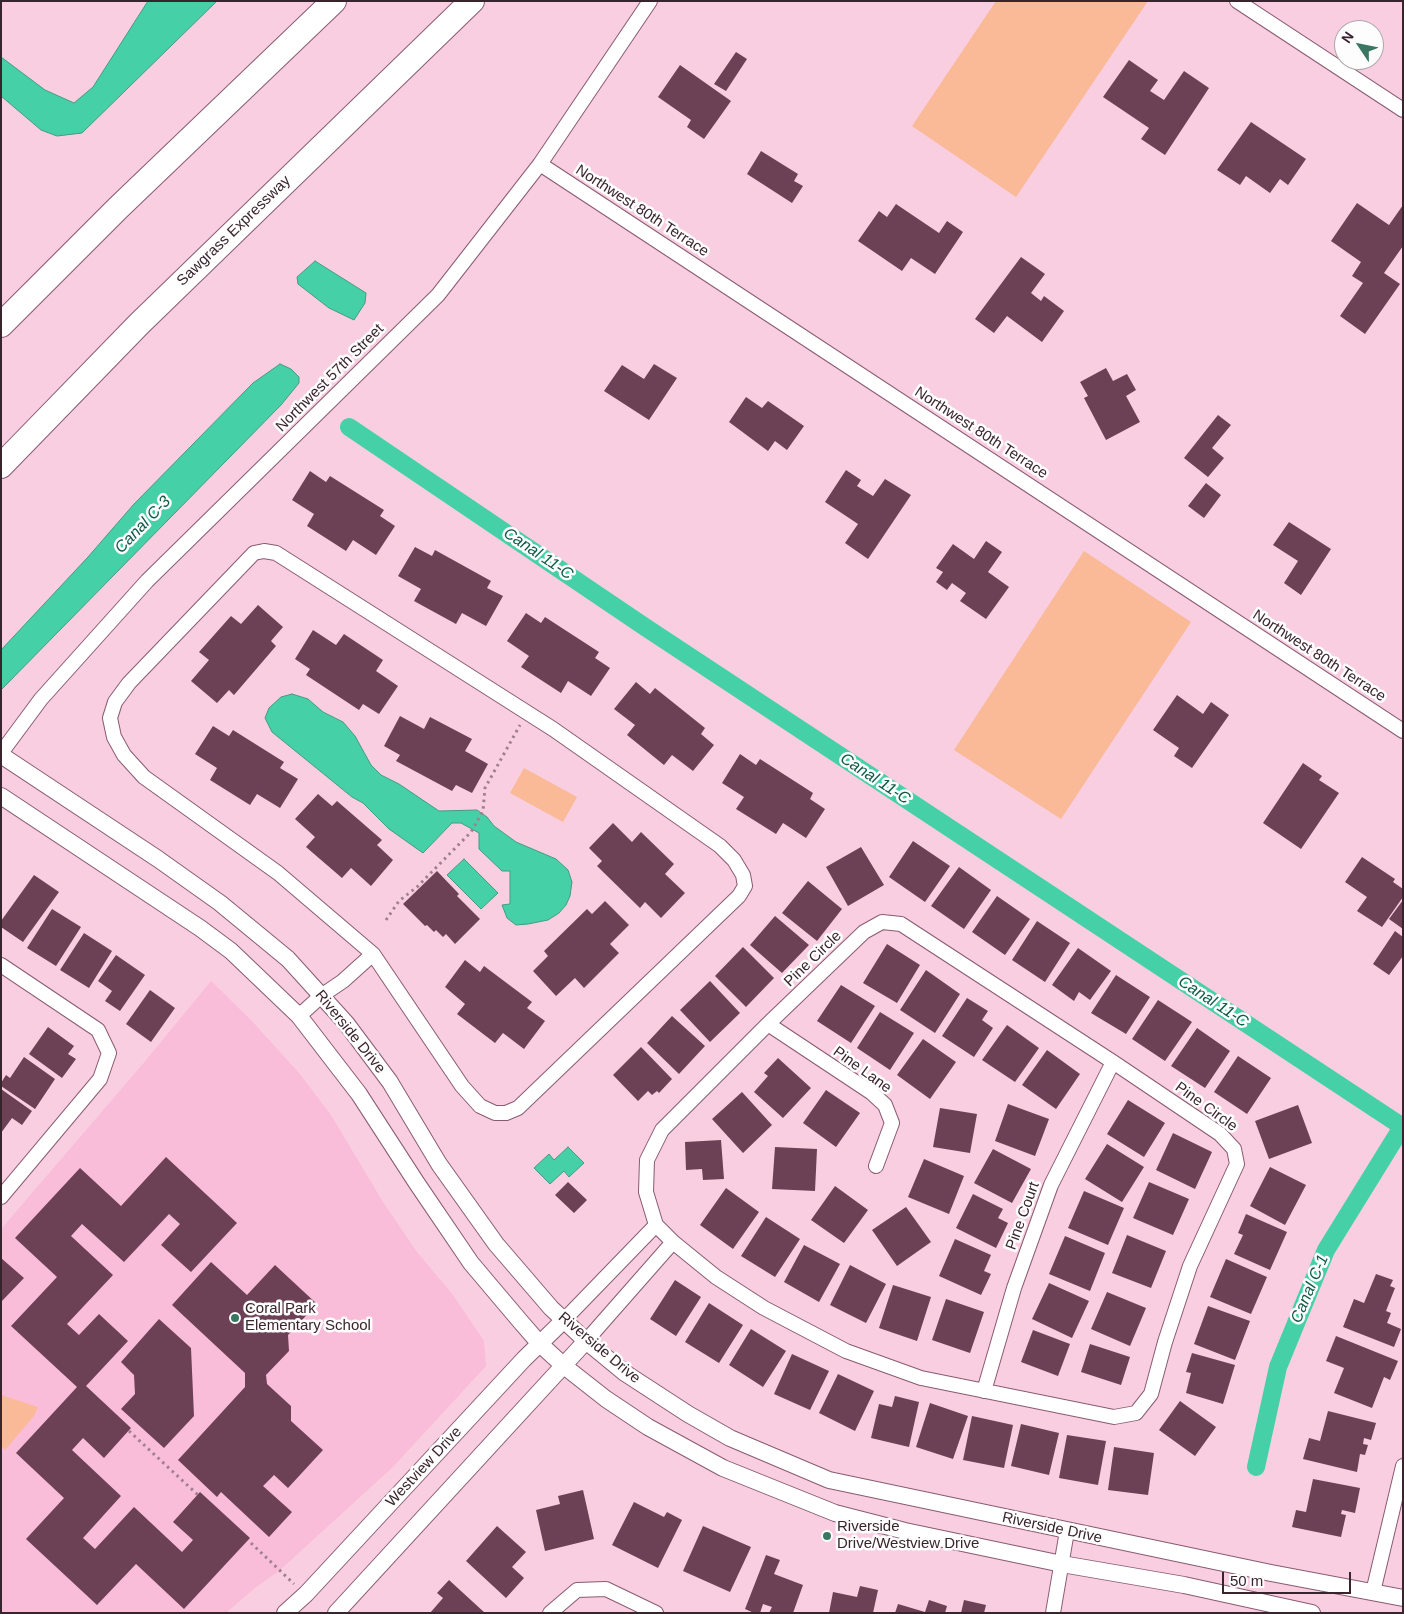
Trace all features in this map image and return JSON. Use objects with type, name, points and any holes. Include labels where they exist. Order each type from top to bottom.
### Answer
[{"type":"highway","points":[[1,325],[118,208],[334,1]]},
{"type":"highway","name":"Sawgrass Expressway","points":[[1,466],[139,324],[472,1]]},
{"type":"street","name":"Northwest 57th Street","points":[[1,754],[41,698],[147,581],[438,295],[540,164],[650,1]]},
{"type":"street","points":[[1237,1],[1403,110]]},
{"type":"street","name":"Northwest 80th Terrace","points":[[540,164],[1403,730]]},
{"type":"street","points":[[264,551],[276,553],[528,713],[720,846],[734,860],[743,875],[745,886],[739,896],[518,1108],[506,1112],[495,1113],[480,1106],[462,1086],[373,954],[278,873],[144,777],[124,755],[114,737],[110,718],[115,702],[129,683],[254,553],[264,551]]},
{"type":"street","name":"Riverside Drive","points":[[1,754],[238,916],[288,959],[346,1023],[390,1082],[439,1164],[496,1244],[563,1321],[624,1373],[713,1429],[829,1480],[1271,1573],[1403,1598]]},
{"type":"street","name":"Riverside Drive","points":[[1,796],[200,928],[231,952],[299,1016],[359,1094],[471,1263],[540,1344],[564,1366],[606,1399],[648,1427],[723,1468],[835,1514],[905,1531],[1062,1564],[1184,1586],[1312,1613]]},
{"type":"street","name":"Pine Circle","points":[[882,922],[901,924],[1220,1134],[1234,1149],[1237,1164],[1190,1266],[1165,1342],[1151,1394],[1136,1413],[1114,1417],[921,1378],[846,1351],[764,1308],[716,1276],[656,1225],[646,1192],[647,1160],[662,1130],[768,1024],[864,932],[882,922]]},
{"type":"street","points":[[299,1016],[321,996],[342,982],[373,954]]},
{"type":"street","points":[[1,965],[98,1030],[109,1053],[100,1079],[1,1197]]},
{"type":"street","name":"Pine Lane","points":[[768,1024],[872,1094],[885,1105],[892,1123],[876,1166]]},
{"type":"street","name":"Pine Court","points":[[984,1390],[1014,1288],[1051,1185],[1113,1062]]},
{"type":"street","points":[[563,1321],[656,1225]]},
{"type":"street","points":[[336,1613],[564,1366],[674,1242]]},
{"type":"street","name":"Westview Drive","points":[[285,1613],[306,1594],[563,1321]]},
{"type":"street","points":[[1373,1592],[1403,1466]]},
{"type":"street","points":[[1053,1613],[1067,1531]]},
{"type":"street","points":[[550,1613],[577,1590],[606,1589],[656,1613]]},
{"type":"path","points":[[386,920],[399,901],[417,887],[471,832],[483,811],[485,788],[528,713]]},
{"type":"path","points":[[129,1431],[198,1495]]},
{"type":"path","points":[[251,1543],[306,1594]]},
{"type":"shaded area","points":[[996,1],[1148,1],[1016,197],[912,126]]},
{"type":"shaded area","points":[[1084,551],[1191,622],[1061,819],[954,750]]},
{"type":"shaded area","points":[[524,768],[577,797],[563,822],[510,793]]},
{"type":"shaded area","name":"Coral Park Elementary School","points":[[211,981],[251,1020],[299,1073],[331,1115],[383,1202],[417,1252],[453,1295],[484,1341],[486,1366],[393,1467],[280,1570],[226,1613],[1,1613],[1,1229],[141,1066]]},
{"type":"shaded area","points":[[1,1395],[38,1407],[34,1416],[5,1450],[1,1446]]},
{"type":"water","points":[[148,1],[217,1],[82,133],[57,136],[41,130],[1,96],[1,57],[45,90],[74,103],[93,87]]},
{"type":"water","points":[[315,261],[366,293],[365,303],[354,320],[329,308],[298,284],[297,277]]},
{"type":"water","name":"Canal C-3","points":[[280,364],[291,369],[299,377],[299,383],[281,405],[1,690],[1,650],[88,557],[134,504],[253,383]]},
{"type":"water","points":[[292,694],[308,699],[323,712],[343,722],[355,736],[371,765],[381,775],[399,784],[439,811],[477,810],[487,817],[494,826],[516,842],[556,859],[568,870],[572,882],[570,896],[566,905],[559,913],[548,920],[516,925],[507,918],[502,905],[510,904],[510,871],[502,871],[479,849],[479,833],[461,823],[452,823],[423,853],[389,829],[363,803],[352,797],[272,732],[265,718],[269,708],[281,697]]},
{"type":"water","points":[[464,859],[498,893],[481,909],[447,875]]},
{"type":"water","points":[[568,1147],[584,1163],[569,1177],[564,1171],[550,1184],[534,1168],[549,1154],[554,1160]]},
{"type":"building","points":[[736,52],[747,59],[726,91],[714,84]]},
{"type":"building","points":[[1129,60],[1158,80],[1150,91],[1164,100],[1184,71],[1209,88],[1165,155],[1141,139],[1149,128],[1103,97]]},
{"type":"building","points":[[680,65],[731,101],[704,139],[687,127],[691,120],[658,97]]},
{"type":"building","points":[[1251,122],[1306,159],[1288,185],[1280,179],[1270,193],[1246,176],[1240,185],[1217,170]]},
{"type":"building","points":[[761,151],[798,174],[794,181],[803,186],[792,203],[747,174]]},
{"type":"building","points":[[1357,203],[1389,225],[1403,205],[1403,246],[1384,273],[1400,284],[1365,334],[1340,316],[1363,283],[1352,276],[1361,262],[1331,241]]},
{"type":"building","points":[[896,204],[939,233],[947,221],[963,232],[935,274],[911,258],[902,271],[858,241],[879,211],[887,217]]},
{"type":"building","points":[[1021,257],[1045,274],[1031,293],[1041,301],[1044,296],[1064,311],[1042,342],[1007,316],[994,333],[975,319]]},
{"type":"building","points":[[654,364],[677,378],[649,420],[604,391],[622,365],[644,379]]},
{"type":"building","points":[[1106,368],[1113,381],[1127,374],[1136,390],[1126,396],[1140,422],[1106,440],[1084,398],[1088,396],[1080,382]]},
{"type":"building","points":[[746,397],[762,408],[768,401],[804,426],[787,450],[775,441],[768,451],[729,422]]},
{"type":"building","points":[[1218,415],[1231,425],[1212,448],[1224,458],[1208,477],[1184,458]]},
{"type":"building","points":[[846,470],[861,480],[857,486],[873,496],[885,479],[911,495],[868,559],[845,543],[858,524],[825,502]]},
{"type":"building","points":[[310,471],[326,482],[330,476],[384,510],[380,516],[395,526],[376,555],[353,540],[346,551],[307,526],[314,514],[292,500]]},
{"type":"building","points":[[1206,483],[1221,495],[1204,518],[1188,506]]},
{"type":"building","points":[[1289,522],[1331,549],[1301,595],[1284,583],[1298,561],[1273,545]]},
{"type":"building","points":[[986,541],[1002,552],[988,572],[1009,587],[986,619],[960,601],[966,593],[952,583],[947,590],[936,582],[943,572],[936,568],[953,544],[974,559]]},
{"type":"building","points":[[415,547],[432,556],[435,550],[491,581],[487,588],[503,596],[486,626],[462,613],[456,624],[414,601],[421,589],[398,576]]},
{"type":"building","points":[[258,605],[283,627],[271,641],[276,646],[234,695],[229,690],[217,703],[191,681],[209,660],[199,652],[231,616],[241,624]]},
{"type":"building","points":[[526,613],[541,623],[545,617],[599,652],[595,658],[610,668],[591,696],[568,681],[561,693],[521,667],[529,656],[507,641]]},
{"type":"building","points":[[313,630],[336,645],[344,634],[383,660],[376,671],[398,686],[379,714],[363,704],[359,710],[306,675],[310,669],[295,659]]},
{"type":"building","points":[[636,682],[650,694],[655,688],[705,728],[701,734],[714,745],[693,771],[672,755],[664,765],[627,735],[635,725],[614,709]]},
{"type":"building","points":[[1177,695],[1203,714],[1211,702],[1229,715],[1192,768],[1174,756],[1179,748],[1153,730]]},
{"type":"building","points":[[400,716],[424,729],[430,717],[472,739],[465,751],[488,764],[472,793],[456,785],[452,791],[396,761],[400,755],[384,746]]},
{"type":"building","points":[[213,726],[229,736],[233,730],[284,762],[280,768],[298,779],[280,808],[257,794],[250,805],[210,780],[217,768],[195,754]]},
{"type":"building","points":[[740,754],[756,765],[760,759],[813,793],[810,799],[825,809],[806,838],[783,823],[776,834],[736,809],[744,797],[722,783]]},
{"type":"building","points":[[1303,763],[1322,776],[1319,780],[1339,793],[1301,849],[1263,823]]},
{"type":"building","points":[[318,794],[332,806],[337,801],[382,840],[377,845],[393,860],[371,886],[351,868],[342,878],[306,847],[315,837],[295,819]]},
{"type":"building","points":[[613,823],[632,842],[641,832],[674,864],[665,874],[685,893],[661,918],[645,902],[640,908],[597,866],[602,861],[589,848]]},
{"type":"building","points":[[913,841],[950,866],[925,902],[889,877]]},
{"type":"building","points":[[861,847],[884,885],[848,906],[826,867]]},
{"type":"building","points":[[1362,857],[1395,879],[1393,882],[1403,889],[1403,897],[1382,927],[1357,911],[1367,897],[1345,882]]},
{"type":"building","points":[[959,867],[991,890],[964,929],[931,906]]},
{"type":"building","points":[[437,871],[459,894],[457,896],[480,919],[455,944],[446,934],[443,937],[436,930],[434,932],[427,925],[425,926],[403,904]]},
{"type":"building","points":[[34,875],[59,892],[23,942],[1,927],[1,921]]},
{"type":"building","points":[[808,881],[842,909],[817,941],[782,913]]},
{"type":"building","points":[[997,896],[1030,919],[1005,955],[972,932]]},
{"type":"building","points":[[1403,900],[1403,929],[1389,919]]},
{"type":"building","points":[[605,901],[629,925],[610,944],[619,953],[584,988],[575,978],[556,996],[533,971],[548,956],[544,951],[587,909],[592,914]]},
{"type":"building","points":[[52,909],[81,927],[56,966],[27,948]]},
{"type":"building","points":[[775,916],[809,945],[782,973],[750,945]]},
{"type":"building","points":[[1037,921],[1070,943],[1045,982],[1012,960]]},
{"type":"building","points":[[1395,931],[1403,937],[1403,956],[1389,975],[1373,964]]},
{"type":"building","points":[[84,933],[112,951],[89,988],[60,970]]},
{"type":"building","points":[[887,944],[920,965],[897,1003],[863,983]]},
{"type":"building","points":[[743,947],[774,978],[746,1007],[715,976]]},
{"type":"building","points":[[1078,948],[1111,971],[1090,1000],[1079,992],[1074,1001],[1052,985]]},
{"type":"building","points":[[116,955],[145,975],[120,1011],[105,1001],[112,991],[98,981]]},
{"type":"building","points":[[465,960],[480,972],[484,966],[532,1002],[527,1008],[545,1021],[524,1049],[503,1033],[495,1043],[457,1014],[465,1004],[445,987]]},
{"type":"building","points":[[926,970],[960,994],[935,1033],[900,1010]]},
{"type":"building","points":[[1116,975],[1150,997],[1126,1034],[1091,1013]]},
{"type":"building","points":[[710,981],[740,1013],[710,1042],[680,1010]]},
{"type":"building","points":[[841,985],[875,1006],[851,1043],[817,1021]]},
{"type":"building","points":[[150,990],[175,1008],[151,1042],[126,1024]]},
{"type":"building","points":[[967,998],[988,1011],[982,1020],[993,1028],[974,1057],[942,1036]]},
{"type":"building","points":[[1158,1000],[1192,1022],[1165,1061],[1132,1039]]},
{"type":"building","points":[[880,1012],[914,1033],[890,1070],[857,1048]]},
{"type":"building","points":[[672,1016],[705,1046],[679,1074],[647,1043]]},
{"type":"building","points":[[1007,1025],[1039,1048],[1015,1082],[982,1060]]},
{"type":"building","points":[[48,1027],[74,1046],[68,1054],[76,1059],[62,1078],[29,1054]]},
{"type":"building","points":[[1197,1028],[1230,1051],[1205,1088],[1171,1066]]},
{"type":"building","points":[[923,1039],[956,1062],[930,1099],[897,1075]]},
{"type":"building","points":[[641,1047],[672,1079],[659,1093],[657,1091],[652,1095],[648,1091],[638,1101],[613,1075]]},
{"type":"building","points":[[1047,1050],[1080,1074],[1056,1109],[1022,1085]]},
{"type":"building","points":[[1238,1056],[1271,1078],[1247,1114],[1214,1092]]},
{"type":"building","points":[[24,1057],[55,1079],[35,1109],[1,1086],[6,1075],[10,1078]]},
{"type":"building","points":[[778,1058],[811,1088],[783,1118],[754,1092],[768,1076],[764,1073]]},
{"type":"building","points":[[1,1089],[32,1111],[22,1125],[12,1118],[1,1133]]},
{"type":"building","points":[[826,1090],[860,1113],[836,1147],[803,1123]]},
{"type":"building","points":[[742,1092],[772,1125],[743,1153],[712,1119]]},
{"type":"building","points":[[1128,1100],[1165,1123],[1144,1157],[1107,1134]]},
{"type":"building","points":[[1008,1104],[1049,1119],[1035,1156],[995,1141]]},
{"type":"building","points":[[1298,1105],[1312,1143],[1269,1159],[1255,1121]]},
{"type":"building","points":[[940,1108],[977,1114],[970,1153],[933,1147]]},
{"type":"building","points":[[1173,1133],[1212,1152],[1195,1189],[1156,1170]]},
{"type":"building","points":[[721,1140],[724,1179],[703,1180],[702,1169],[686,1170],[685,1142]]},
{"type":"building","points":[[1107,1144],[1144,1167],[1122,1202],[1085,1179]]},
{"type":"building","points":[[775,1147],[817,1149],[815,1191],[772,1189]]},
{"type":"building","points":[[993,1149],[1031,1169],[1012,1203],[974,1183]]},
{"type":"building","points":[[166,1157],[237,1223],[191,1272],[161,1245],[180,1224],[169,1214],[124,1262],[82,1224],[71,1236],[113,1275],[67,1324],[79,1335],[99,1314],[128,1341],[86,1386],[131,1428],[104,1458],[83,1438],[72,1450],[121,1496],[83,1538],[95,1549],[134,1507],[182,1552],[193,1540],[173,1522],[200,1492],[250,1538],[184,1609],[136,1564],[97,1605],[26,1539],[64,1498],[16,1453],[77,1387],[11,1326],[57,1277],[15,1238],[80,1168],[121,1206]]},
{"type":"building","points":[[924,1159],[964,1176],[949,1214],[908,1197]]},
{"type":"building","points":[[1270,1167],[1306,1185],[1285,1225],[1250,1206]]},
{"type":"building","points":[[568,1182],[587,1200],[574,1213],[555,1195]]},
{"type":"building","points":[[1149,1182],[1189,1199],[1173,1235],[1133,1218]]},
{"type":"building","points":[[835,1186],[868,1210],[844,1243],[811,1220]]},
{"type":"building","points":[[726,1188],[759,1212],[733,1249],[700,1225]]},
{"type":"building","points":[[1084,1191],[1124,1208],[1108,1245],[1068,1228]]},
{"type":"building","points":[[973,1194],[1003,1209],[998,1218],[1008,1223],[996,1248],[956,1228]]},
{"type":"building","points":[[906,1207],[931,1242],[897,1266],[872,1230]]},
{"type":"building","points":[[1246,1214],[1287,1232],[1270,1270],[1234,1254],[1243,1235],[1238,1233]]},
{"type":"building","points":[[766,1217],[800,1239],[775,1277],[741,1256]]},
{"type":"building","points":[[1127,1235],[1166,1251],[1151,1288],[1112,1273]]},
{"type":"building","points":[[1065,1236],[1105,1253],[1090,1291],[1049,1274]]},
{"type":"building","points":[[955,1239],[991,1255],[984,1271],[991,1274],[981,1295],[939,1276]]},
{"type":"building","points":[[804,1245],[840,1264],[819,1302],[784,1282]]},
{"type":"building","points":[[1,1258],[24,1278],[1,1302]]},
{"type":"building","points":[[1226,1259],[1267,1277],[1251,1314],[1210,1297]]},
{"type":"building","points":[[211,1262],[247,1295],[275,1265],[317,1304],[288,1335],[289,1351],[266,1375],[267,1384],[291,1406],[291,1421],[323,1450],[288,1488],[274,1475],[263,1486],[292,1512],[269,1537],[221,1492],[217,1497],[178,1460],[245,1387],[245,1373],[172,1305]]},
{"type":"building","points":[[850,1265],[886,1284],[866,1323],[830,1305]]},
{"type":"building","points":[[1376,1274],[1393,1280],[1390,1286],[1395,1288],[1386,1311],[1391,1313],[1387,1323],[1401,1329],[1394,1347],[1343,1327],[1354,1299],[1364,1303]]},
{"type":"building","points":[[675,1280],[701,1297],[676,1336],[650,1319]]},
{"type":"building","points":[[1049,1283],[1089,1301],[1072,1338],[1032,1319]]},
{"type":"building","points":[[893,1285],[931,1297],[917,1341],[879,1328]]},
{"type":"building","points":[[1107,1292],[1146,1308],[1130,1346],[1091,1329]]},
{"type":"building","points":[[946,1299],[984,1312],[970,1353],[932,1340]]},
{"type":"building","points":[[709,1303],[743,1325],[719,1363],[685,1342]]},
{"type":"building","points":[[1208,1306],[1250,1321],[1235,1360],[1194,1344]]},
{"type":"building","points":[[159,1319],[191,1348],[194,1416],[164,1448],[121,1409],[135,1394],[134,1375],[121,1362]]},
{"type":"building","points":[[751,1329],[786,1351],[763,1387],[729,1365]]},
{"type":"building","points":[[1033,1330],[1070,1344],[1058,1376],[1021,1362]]},
{"type":"building","points":[[1336,1336],[1398,1361],[1390,1380],[1384,1377],[1372,1408],[1334,1393],[1344,1368],[1326,1361]]},
{"type":"building","points":[[1090,1344],[1130,1357],[1121,1385],[1081,1372]]},
{"type":"building","points":[[1192,1353],[1235,1365],[1223,1404],[1186,1393],[1191,1373],[1186,1372]]},
{"type":"building","points":[[792,1354],[829,1371],[810,1410],[774,1394]]},
{"type":"building","points":[[838,1374],[874,1391],[855,1431],[819,1413]]},
{"type":"building","points":[[895,1396],[919,1402],[909,1447],[871,1438],[879,1404],[892,1407]]},
{"type":"building","points":[[1180,1401],[1216,1427],[1195,1456],[1159,1430]]},
{"type":"building","points":[[930,1403],[968,1416],[953,1459],[916,1447]]},
{"type":"building","points":[[1328,1411],[1376,1423],[1371,1440],[1364,1438],[1363,1444],[1368,1445],[1365,1455],[1360,1454],[1357,1472],[1303,1459],[1309,1438],[1320,1441]]},
{"type":"building","points":[[972,1416],[1013,1425],[1004,1468],[963,1460]]},
{"type":"building","points":[[1021,1424],[1059,1433],[1049,1475],[1011,1466]]},
{"type":"building","points":[[1067,1435],[1106,1441],[1098,1485],[1059,1478]]},
{"type":"building","points":[[1114,1447],[1154,1453],[1148,1495],[1108,1490]]},
{"type":"building","points":[[1313,1479],[1360,1488],[1355,1513],[1342,1510],[1341,1514],[1346,1515],[1341,1537],[1292,1527],[1296,1510],[1306,1512]]},
{"type":"building","points":[[583,1490],[594,1539],[545,1551],[536,1510],[560,1504],[558,1496]]},
{"type":"building","points":[[634,1502],[664,1517],[667,1512],[682,1520],[658,1568],[612,1545]]},
{"type":"building","points":[[497,1526],[526,1552],[512,1567],[524,1578],[506,1598],[466,1561]]},
{"type":"building","points":[[703,1526],[751,1547],[730,1592],[683,1571]]},
{"type":"building","points":[[766,1555],[780,1560],[774,1574],[803,1585],[793,1613],[769,1613],[772,1607],[763,1604],[760,1613],[754,1613],[745,1609]]},
{"type":"building","points":[[449,1580],[485,1613],[430,1613],[443,1598],[437,1593]]},
{"type":"building","points":[[860,1586],[878,1590],[873,1613],[829,1613],[833,1592],[857,1597]]},
{"type":"building","points":[[929,1600],[947,1606],[945,1613],[895,1613],[898,1604],[925,1612]]},
{"type":"building","points":[[964,1600],[986,1605],[984,1613],[961,1613]]},
{"type":"waterway","name":"Canal 11-C","points":[[349,427],[645,627],[1403,1127]]},
{"type":"waterway","name":"Canal C-1","points":[[1256,1467],[1278,1367],[1326,1250],[1402,1127]]},
{"type":"place","name":"Coral Park Elementary School","points":[[235,1318]]},
{"type":"place","name":"Riverside Drive/Westview Drive","points":[[827,1536]]}]
